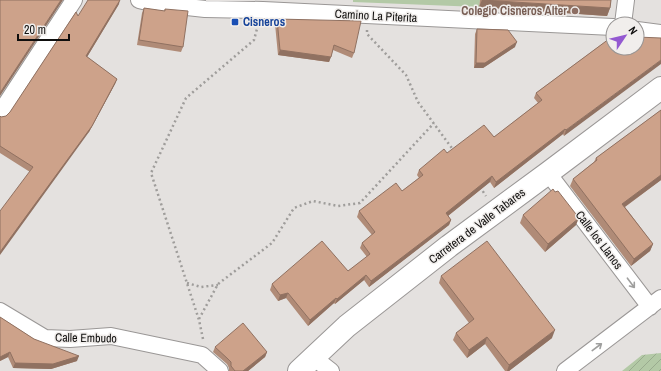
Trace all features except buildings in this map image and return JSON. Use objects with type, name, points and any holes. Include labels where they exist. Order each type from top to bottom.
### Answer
[{"type":"main road","name":"Carretera de Valle Tabares","points":[[306,364],[347,326],[449,246],[548,174],[661,88]]},
{"type":"street","points":[[0,113],[74,0]]},
{"type":"street","points":[[624,16],[626,0]]},
{"type":"street","name":"Camino La Piterita","points":[[147,1],[370,16],[605,27]]},
{"type":"street","points":[[645,31],[661,33]]},
{"type":"street","name":"Calle los Llanos","points":[[548,174],[655,303]]},
{"type":"street","points":[[565,371],[655,303]]},
{"type":"street","name":"Calle Embudo","points":[[0,311],[45,338],[70,339],[111,336],[202,355],[220,371]]},
{"type":"street","points":[[306,364],[331,371]]},
{"type":"path","points":[[202,355],[204,344],[199,320],[151,173],[186,98],[254,40],[263,10]]},
{"type":"path","points":[[370,16],[367,34],[406,74],[418,102],[456,155]]},
{"type":"path","points":[[199,320],[218,284],[272,242],[294,208],[313,201],[338,206],[360,203],[434,123]]},
{"type":"path","points":[[479,186],[497,211]]},
{"type":"path","points":[[187,283],[201,287],[218,284]]},
{"type":"green space","points":[[353,0],[480,0],[479,7],[353,2]]},
{"type":"green space","points":[[661,353],[661,371],[622,371],[642,355]]},
{"type":"place","name":"Colegio Cisneros Alter","points":[[575,11]]},
{"type":"place","name":"Cisneros","points":[[235,22]]}]
